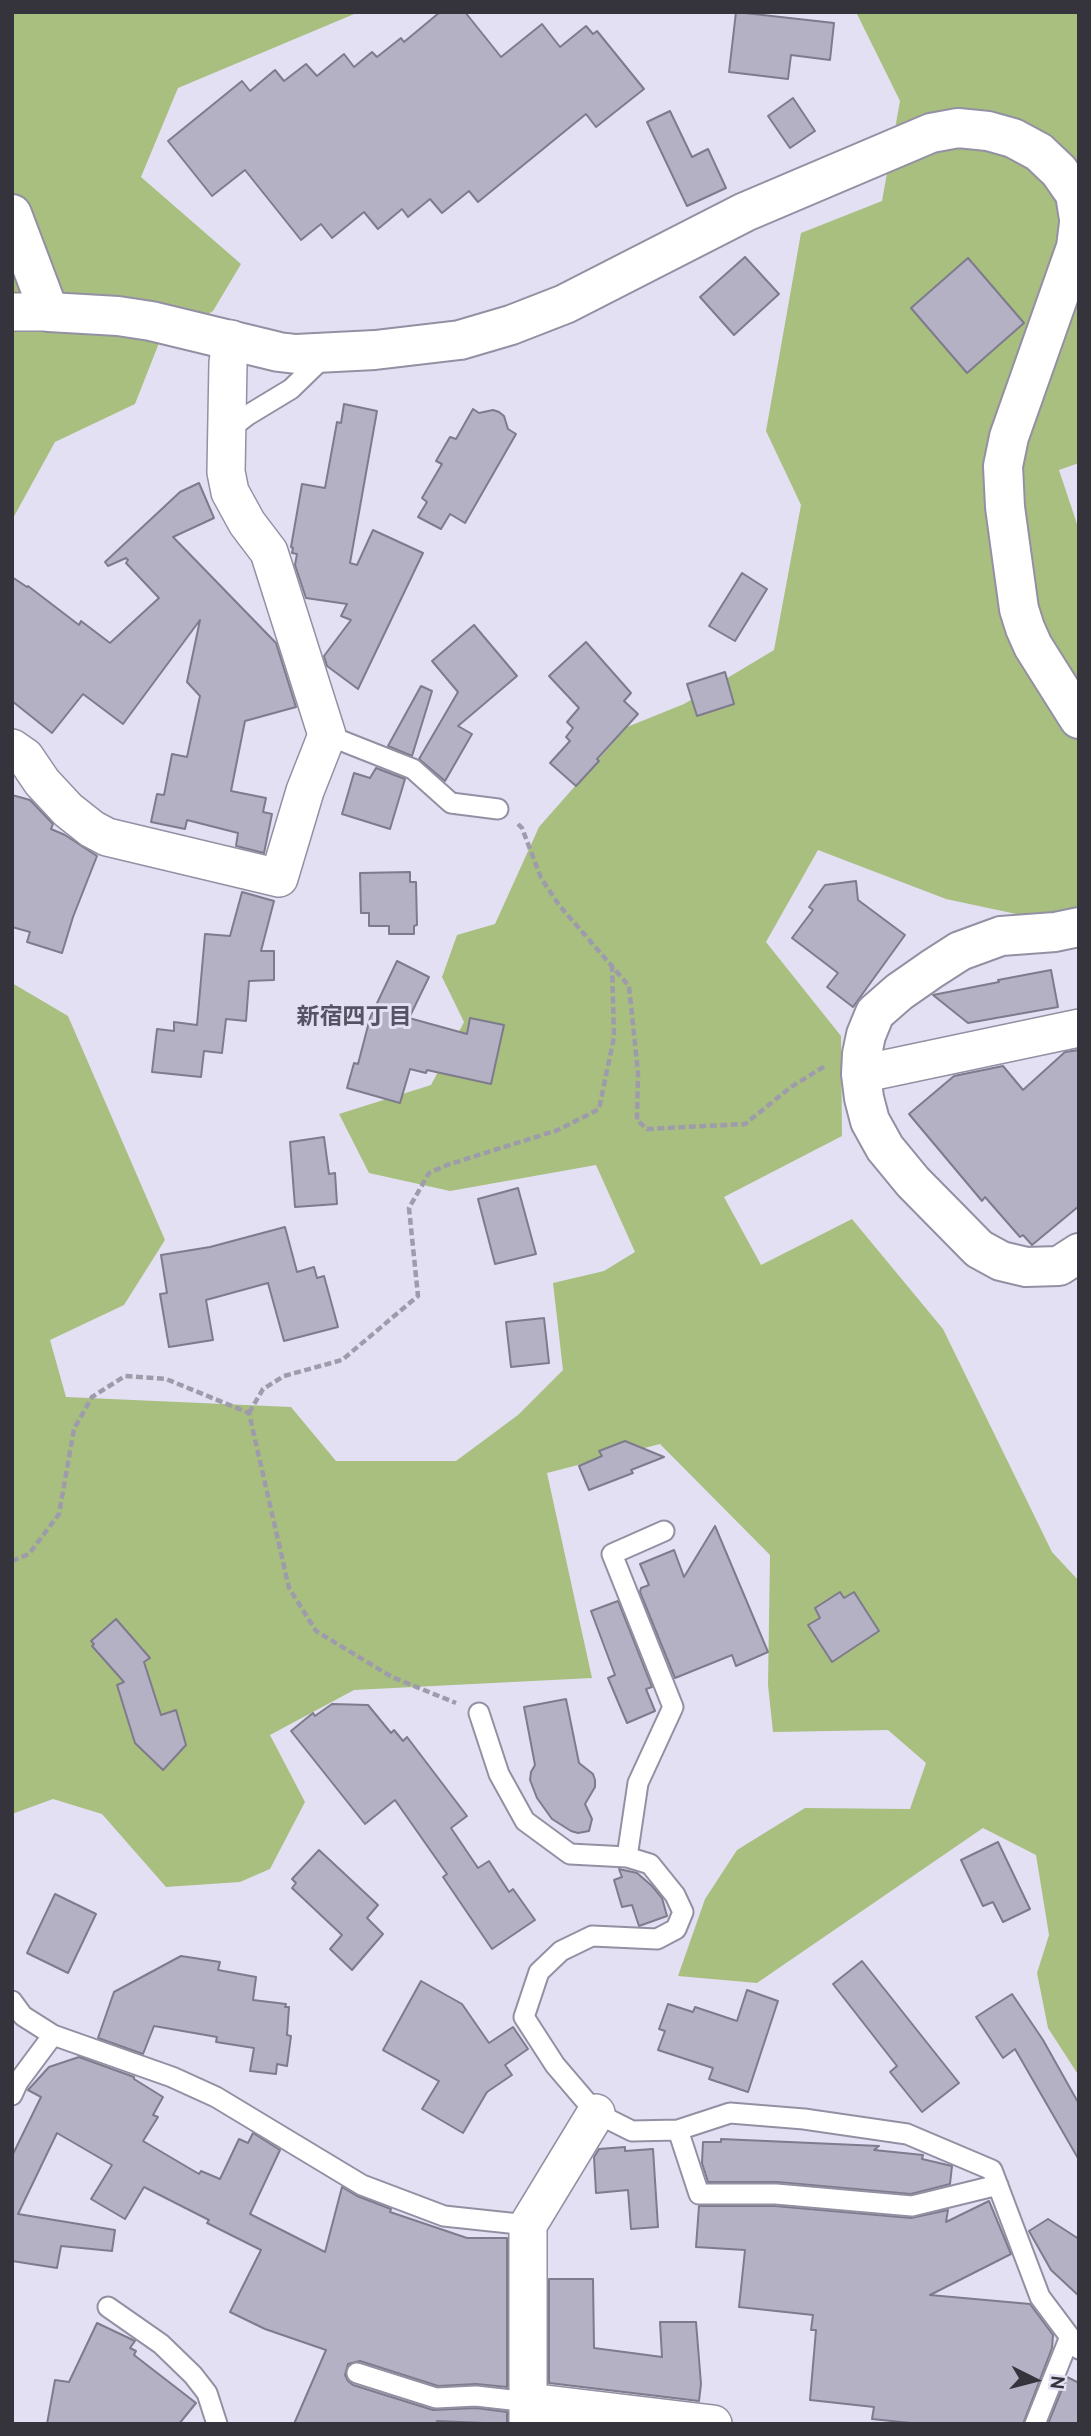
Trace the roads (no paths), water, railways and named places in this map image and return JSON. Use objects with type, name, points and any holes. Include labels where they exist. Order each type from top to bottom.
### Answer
[{"type":"street","points":[[12,214],[31,312],[118,316],[231,339],[279,352],[375,350],[460,340],[511,325],[565,304],[745,212],[931,133],[958,128],[988,131],[1013,138],[1039,152],[1059,171],[1074,194],[1079,221],[1076,247],[1009,437],[1003,466],[1004,507],[1022,618],[1033,646],[1079,719]]},
{"type":"street","points":[[12,748],[25,757],[42,782],[68,810],[92,830],[107,837],[279,878],[304,791],[327,735],[269,552],[263,540],[247,523],[230,492],[226,472],[226,432],[231,339]]},
{"type":"street","points":[[1079,927],[1055,932],[1001,936],[960,951],[899,992],[876,1013],[866,1035],[861,1064],[864,1098],[870,1121],[885,1148],[912,1182],[979,1249],[1001,1261],[1026,1267],[1059,1266],[1079,1253]]},
{"type":"street","points":[[861,1064],[1079,1028]]},
{"type":"street","points":[[596,2113],[528,2225],[529,2413],[713,2424]]},
{"type":"lane","points":[[226,432],[248,415],[292,389],[328,353]]},
{"type":"lane","points":[[327,735],[413,769],[451,803],[498,808]]},
{"type":"lane","points":[[627,1857],[638,1783],[673,1707],[612,1554],[664,1531]]},
{"type":"lane","points":[[479,1713],[499,1774],[525,1821],[570,1854],[627,1857],[650,1864],[675,1895],[683,1912],[676,1929],[657,1939],[592,1936],[561,1951],[539,1972],[524,2017],[555,2065],[596,2113],[632,2131],[678,2130],[730,2113],[804,2119],[907,2134],[992,2170],[1040,2297],[1074,2344],[1035,2424]]},
{"type":"lane","points":[[12,2001],[23,2015],[52,2035],[172,2077],[216,2097],[362,2185],[444,2216],[528,2225]]},
{"type":"lane","points":[[12,2095],[18,2082],[52,2035]]},
{"type":"lane","points":[[678,2130],[699,2194],[776,2194],[912,2206],[998,2185]]},
{"type":"lane","points":[[108,2306],[161,2344],[192,2375],[207,2393],[217,2424]]},
{"type":"lane","points":[[357,2373],[436,2398],[476,2396],[529,2413]]},
{"type":"district","name":"新宿四丁目","points":[[354,1019]]}]
